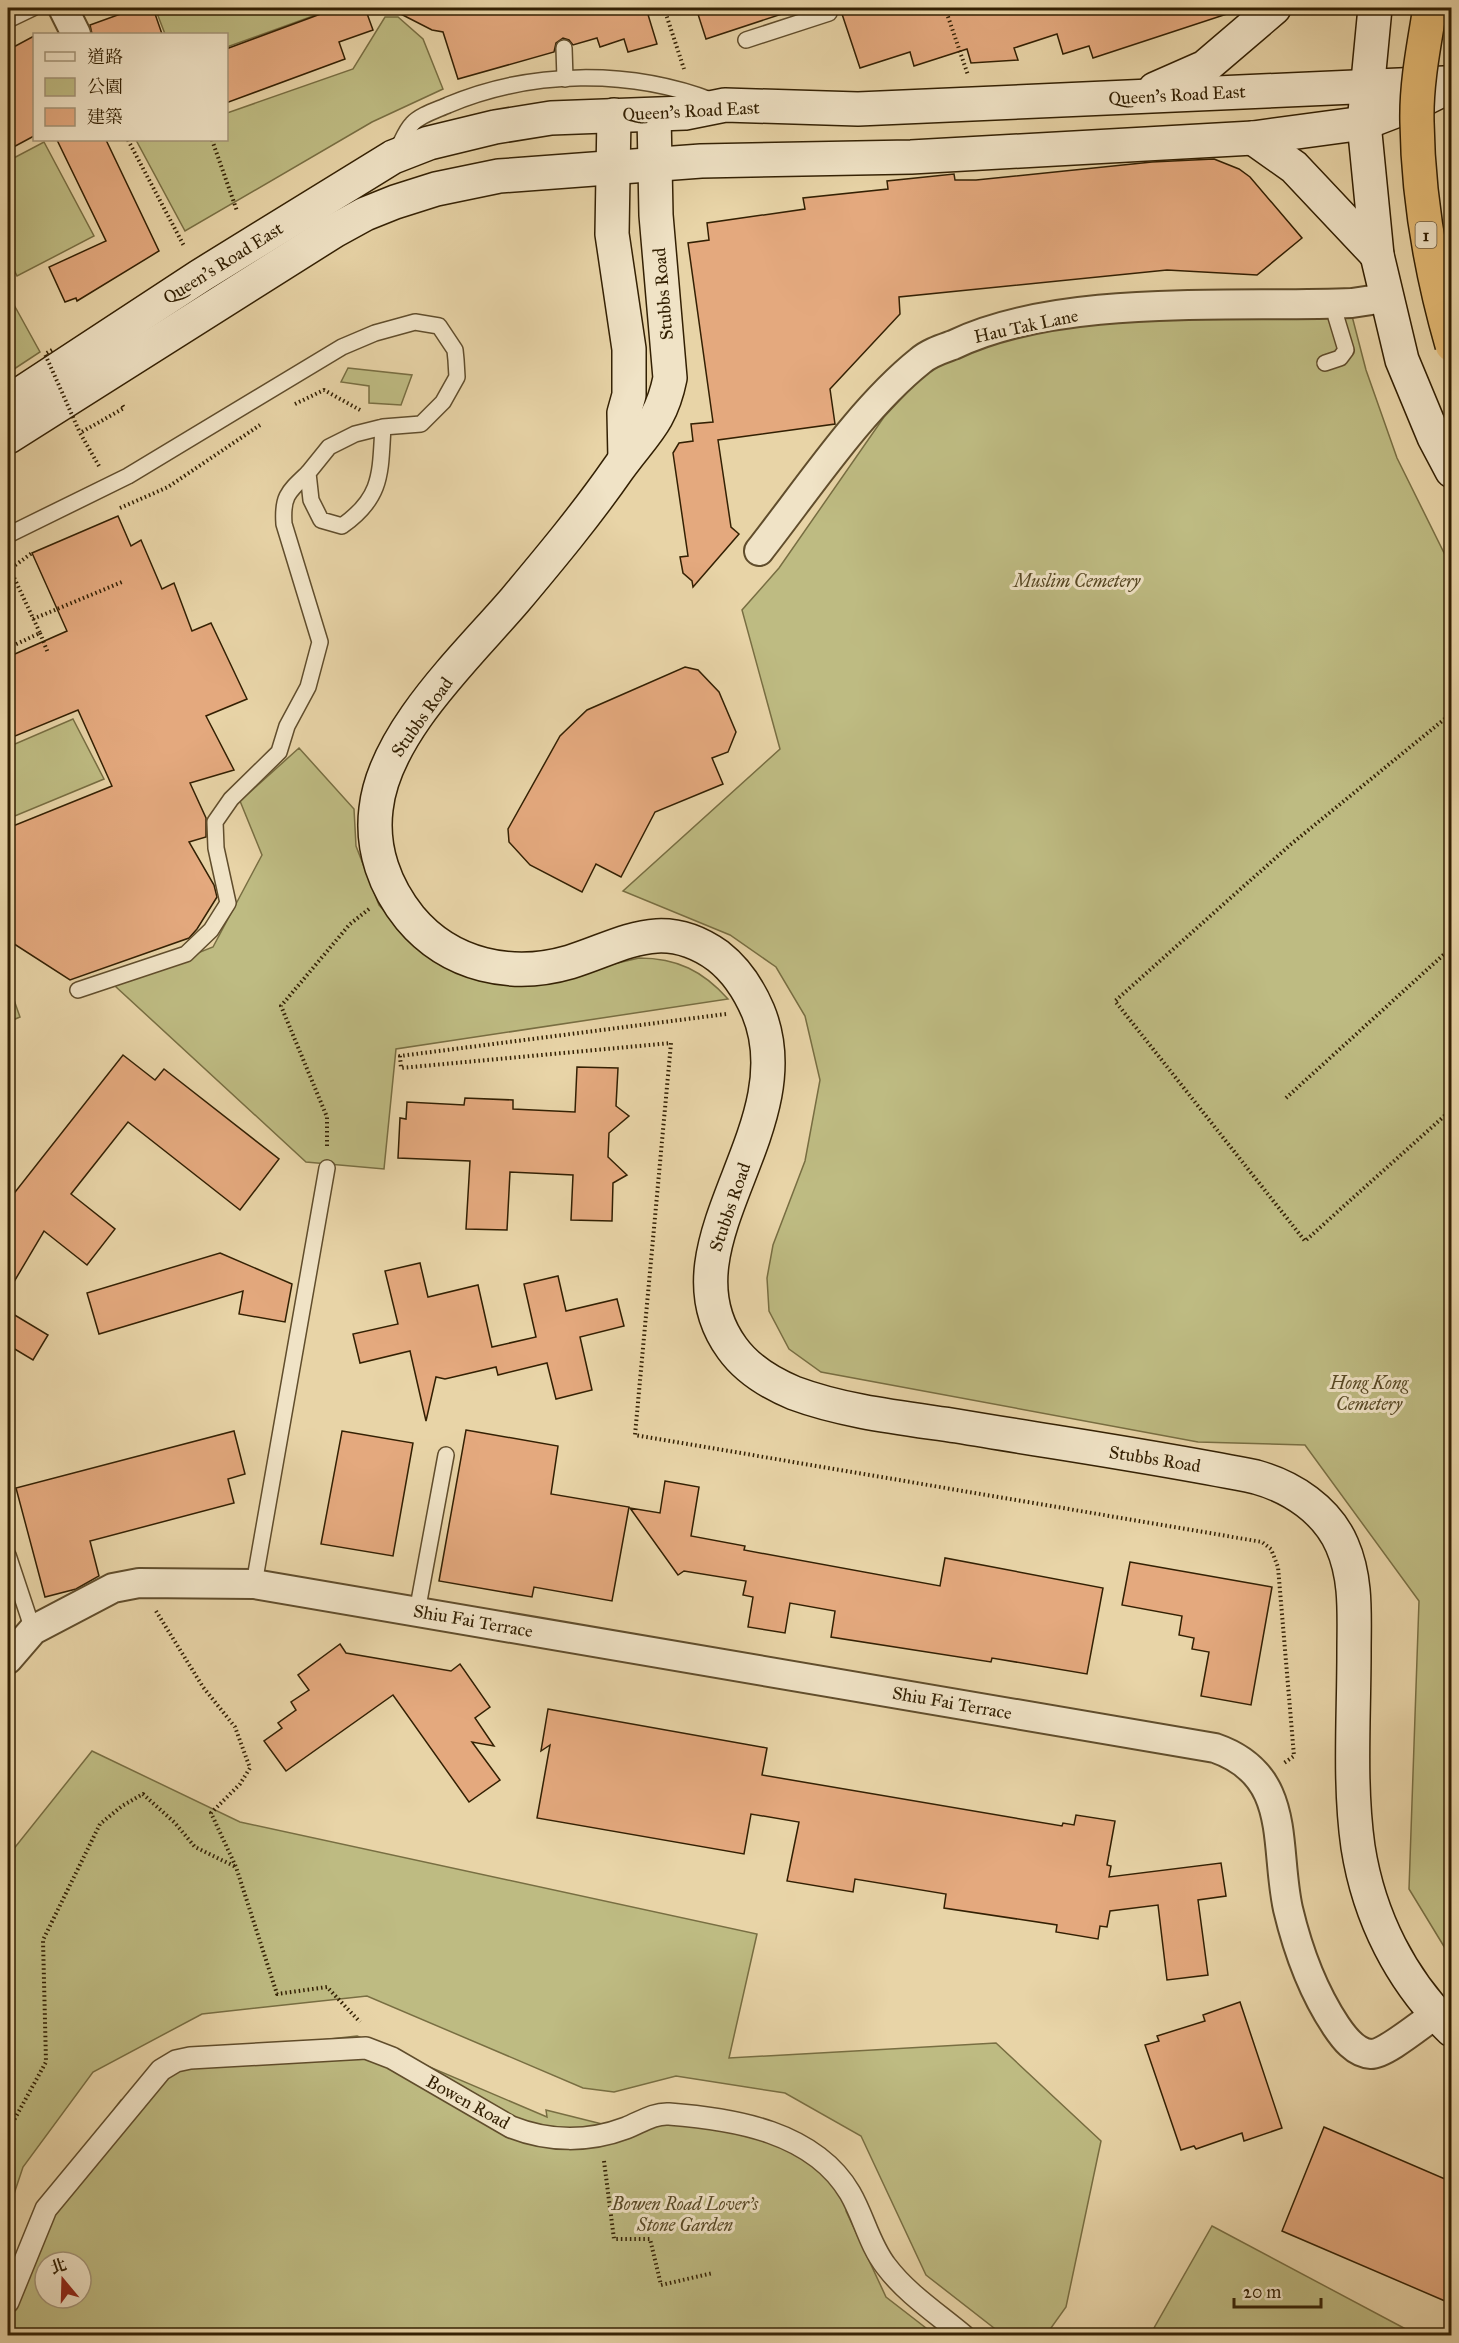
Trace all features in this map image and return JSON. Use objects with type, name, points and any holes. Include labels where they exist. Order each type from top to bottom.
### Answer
[{"type":"highway","name":"1","points":[[1430,8],[1420,67],[1417,122],[1429,258],[1452,345]]},
{"type":"main road","points":[[1137,98],[1204,67],[1274,8]]},
{"type":"main road","points":[[1375,8],[1364,123],[1377,255],[1385,298],[1402,360],[1434,437],[1452,471]]},
{"type":"main road","name":"Queen's Road East","points":[[8,402],[200,276],[393,157],[429,143],[495,127],[551,118],[685,113],[725,105],[858,109],[1452,84]]},
{"type":"main road","name":"Queen's Road East","points":[[8,437],[215,304],[364,214],[436,189],[499,176],[614,166],[910,157],[1253,138],[1364,123],[1416,103],[1452,84]]},
{"type":"main road","points":[[614,115],[612,234],[629,349],[629,395],[624,413],[625,459]]},
{"type":"main road","name":"Stubbs Road","points":[[654,115],[656,215],[670,378],[666,398],[653,428],[625,459],[578,525],[432,697],[392,759],[379,792],[375,831],[379,858],[394,896],[415,925],[430,938],[445,949],[478,964],[511,970],[546,967],[568,962],[628,939],[662,936],[700,946],[718,956],[743,982],[756,1008],[765,1034],[769,1053],[767,1094],[714,1247],[711,1290],[715,1315],[729,1343],[740,1358],[772,1383],[804,1396],[876,1413],[1256,1477],[1275,1482],[1296,1494],[1327,1520],[1342,1543],[1352,1582],[1354,1788],[1362,1867],[1386,1940],[1410,1982],[1446,2021]]},
{"type":"main road","points":[[1253,138],[1294,167],[1377,255]]},
{"type":"street","points":[[63,8],[76,33]]},
{"type":"street","name":"Hau Tak Lane","points":[[759,551],[877,400],[922,359],[978,332],[1054,316],[1127,308],[1335,304],[1385,298]]},
{"type":"street","name":"Shiu Fai Terrace","points":[[8,1659],[33,1630],[113,1588],[139,1583],[254,1584],[1201,1745],[1235,1755],[1261,1778],[1278,1818],[1288,1907],[1304,1966],[1326,2011],[1340,2032],[1356,2049],[1370,2054],[1386,2051],[1401,2037],[1446,2021]]},
{"type":"street","name":"Bowen Road","points":[[8,2302],[46,2209],[161,2070],[176,2061],[190,2058],[366,2048],[393,2058],[521,2131],[558,2139],[601,2136],[656,2116],[670,2114],[766,2131],[808,2148],[827,2164],[844,2184],[870,2238],[891,2272],[964,2336]]},
{"type":"lane","points":[[8,20],[33,8]]},
{"type":"lane","points":[[746,40],[829,13],[827,8]]},
{"type":"lane","points":[[564,48],[565,79]]},
{"type":"lane","points":[[393,157],[412,124],[434,111],[466,97],[534,81],[596,76],[685,90],[725,105]]},
{"type":"lane","points":[[1325,363],[1340,358],[1346,350],[1336,317],[1335,304]]},
{"type":"lane","points":[[8,535],[110,484],[342,347],[375,333],[416,322],[439,326],[455,350],[457,377],[443,402],[421,424],[382,427],[355,434],[328,447],[308,473],[288,492],[283,506],[284,524],[320,642],[308,687],[287,726],[279,752],[231,799],[215,822],[216,848],[228,903],[212,930],[186,954],[78,990]]},
{"type":"lane","points":[[308,473],[311,500],[321,520],[342,526],[362,512],[380,480],[382,427]]},
{"type":"lane","points":[[254,1584],[327,1168]]},
{"type":"lane","points":[[417,1612],[446,1455]]},
{"type":"lane","points":[[8,1555],[33,1630]]},
{"type":"path","points":[[664,8],[684,64]]},
{"type":"path","points":[[945,8],[970,80]]},
{"type":"path","points":[[129,141],[184,246]]},
{"type":"path","points":[[212,141],[237,211]]},
{"type":"path","points":[[52,350],[45,354],[80,433],[110,484]]},
{"type":"path","points":[[286,409],[324,390],[346,400],[382,427]]},
{"type":"path","points":[[80,433],[124,408]]},
{"type":"path","points":[[115,510],[168,488],[268,419]]},
{"type":"path","points":[[32,553],[10,569],[48,652]]},
{"type":"path","points":[[33,619],[122,582]]},
{"type":"path","points":[[8,648],[40,633]]},
{"type":"path","points":[[1452,713],[1290,845],[1115,1001],[1305,1241],[1452,1109]]},
{"type":"path","points":[[327,1168],[327,1117],[281,1006],[350,924],[376,904]]},
{"type":"path","points":[[1286,1098],[1452,947]]},
{"type":"path","points":[[738,1013],[400,1056],[400,1068],[671,1043],[634,1436],[1262,1542],[1271,1549],[1278,1567],[1294,1756],[1261,1778]]},
{"type":"path","points":[[139,1583],[203,1687],[235,1727],[250,1768],[240,1784],[211,1813],[236,1867],[276,1994],[327,1987],[393,2058]]},
{"type":"path","points":[[8,2131],[46,2062],[43,1941],[100,1824],[122,1806],[143,1794],[175,1823],[195,1847],[236,1867]]},
{"type":"path","points":[[601,2136],[614,2238],[650,2239],[662,2285],[713,2272]]},
{"type":"green space","points":[[155,8],[322,8],[324,12],[228,47],[228,33],[165,33]]},
{"type":"green space","points":[[385,17],[398,17],[423,39],[443,89],[372,122],[185,231],[137,141],[228,141],[228,113],[353,69]]},
{"type":"green space","points":[[44,142],[94,236],[17,276],[8,257],[8,161]]},
{"type":"green space","points":[[8,294],[40,352],[8,373]]},
{"type":"green space","points":[[1352,316],[1366,370],[1397,458],[1451,567],[1451,1958],[1409,1889],[1419,1601],[1305,1445],[1198,1442],[821,1372],[789,1349],[769,1311],[767,1278],[773,1245],[805,1161],[820,1080],[805,1016],[776,967],[730,935],[623,891],[780,749],[742,610],[779,568],[884,417],[928,370],[966,346],[1073,326],[1164,317]]},
{"type":"green space","points":[[348,368],[412,375],[401,405],[369,403],[369,386],[341,382]]},
{"type":"green space","points":[[73,719],[104,779],[10,818],[8,811],[8,747]]},
{"type":"green space","points":[[299,748],[354,809],[356,846],[379,905],[397,925],[463,974],[519,986],[639,958],[665,960],[699,974],[728,999],[396,1049],[384,1169],[306,1162],[115,986],[213,947],[262,855],[240,801]]},
{"type":"green space","points":[[8,983],[20,1017],[8,1022]]},
{"type":"green space","points":[[92,1751],[240,1822],[757,1934],[729,2058],[996,2043],[1101,2141],[1066,2307],[1046,2335],[1003,2335],[926,2275],[861,2136],[785,2093],[676,2076],[614,2092],[583,2088],[367,1996],[202,2014],[93,2072],[23,2167],[8,2212],[8,1856]]},
{"type":"green space","name":"Bowen Road Lover's Stone Garden","points":[[357,2036],[547,2117],[546,2110],[610,2126],[713,2122],[822,2162],[847,2208],[846,2211],[886,2297],[935,2335],[8,2336],[8,2292],[61,2181],[121,2100],[212,2052]]},
{"type":"green space","points":[[1212,2226],[1417,2335],[1150,2335]]},
{"type":"building","points":[[137,8],[153,8],[162,33],[92,33],[90,25]]},
{"type":"building","points":[[325,8],[365,8],[373,30],[339,42],[345,59],[228,102],[228,48],[326,12]]},
{"type":"building","points":[[389,8],[646,8],[657,44],[628,52],[624,39],[600,47],[597,38],[573,45],[569,40],[563,38],[556,43],[554,52],[458,79],[443,32],[432,30]]},
{"type":"building","points":[[696,8],[787,8],[788,12],[706,39]]},
{"type":"building","points":[[840,8],[1232,8],[1233,12],[1093,58],[1089,46],[1063,54],[1057,34],[1014,48],[1018,60],[971,63],[967,49],[914,66],[910,52],[860,68]]},
{"type":"building","points":[[33,37],[33,137],[8,150],[8,50]]},
{"type":"building","points":[[57,141],[106,141],[159,251],[77,301],[76,298],[65,302],[49,267],[106,241]]},
{"type":"building","points":[[1214,159],[1239,169],[1250,177],[1302,238],[1257,275],[1167,270],[899,297],[900,314],[830,389],[835,424],[718,440],[731,527],[739,534],[693,587],[692,581],[683,573],[680,557],[688,556],[673,453],[679,443],[693,441],[691,424],[713,422],[688,243],[709,240],[707,223],[805,209],[803,198],[888,189],[887,181],[954,174],[955,180],[976,180],[1152,162]]},
{"type":"building","points":[[118,516],[131,546],[141,540],[162,589],[174,583],[192,631],[211,623],[247,699],[206,716],[234,770],[190,783],[206,818],[206,837],[189,842],[214,885],[217,897],[197,929],[189,938],[70,980],[8,940],[8,828],[112,786],[78,710],[8,739],[8,657],[67,631],[32,553]]},
{"type":"building","points":[[685,667],[698,670],[719,692],[736,732],[728,752],[712,758],[723,784],[655,812],[621,877],[596,864],[582,892],[530,865],[509,842],[508,829],[560,736],[587,710]]},
{"type":"building","points":[[123,1055],[155,1080],[164,1069],[279,1159],[240,1210],[128,1122],[71,1194],[115,1229],[87,1265],[44,1231],[8,1292],[8,1201]]},
{"type":"building","points":[[577,1067],[618,1068],[616,1106],[629,1116],[609,1133],[608,1157],[627,1175],[613,1183],[612,1221],[571,1220],[573,1175],[510,1172],[507,1230],[466,1229],[470,1161],[398,1158],[400,1118],[406,1119],[407,1102],[464,1105],[465,1098],[513,1100],[513,1109],[575,1112]]},
{"type":"building","points":[[220,1253],[292,1284],[285,1322],[239,1314],[243,1291],[99,1334],[87,1293]]},
{"type":"building","points":[[420,1263],[428,1297],[478,1285],[492,1347],[536,1337],[524,1284],[558,1276],[566,1311],[617,1299],[624,1326],[580,1337],[592,1390],[556,1399],[547,1363],[498,1375],[496,1367],[445,1379],[436,1377],[426,1421],[410,1351],[360,1363],[353,1334],[398,1324],[385,1271]]},
{"type":"building","points":[[8,1311],[48,1335],[33,1360],[8,1345]]},
{"type":"building","points":[[466,1430],[558,1446],[551,1494],[629,1507],[612,1601],[534,1587],[532,1597],[439,1581]]},
{"type":"building","points":[[234,1431],[245,1474],[228,1479],[234,1503],[90,1541],[99,1576],[76,1589],[45,1597],[16,1488]]},
{"type":"building","points":[[342,1431],[413,1443],[393,1556],[321,1544]]},
{"type":"building","points":[[665,1481],[699,1487],[691,1536],[745,1546],[744,1550],[940,1586],[945,1558],[1103,1588],[1087,1674],[992,1658],[991,1662],[831,1637],[835,1611],[790,1603],[785,1633],[748,1627],[753,1597],[743,1595],[746,1581],[684,1571],[678,1575],[630,1508],[660,1513]]},
{"type":"building","points":[[1130,1562],[1272,1587],[1251,1705],[1201,1696],[1209,1652],[1192,1649],[1194,1638],[1179,1635],[1182,1616],[1122,1605]]},
{"type":"building","points":[[340,1644],[346,1653],[451,1671],[460,1664],[490,1707],[475,1718],[494,1746],[472,1742],[500,1780],[469,1802],[393,1695],[286,1771],[264,1741],[282,1728],[278,1723],[296,1710],[291,1702],[309,1690],[298,1675]]},
{"type":"building","points":[[548,1709],[767,1748],[762,1775],[1062,1826],[1063,1823],[1074,1825],[1076,1815],[1115,1821],[1107,1865],[1111,1866],[1109,1877],[1221,1863],[1226,1896],[1198,1900],[1208,1975],[1167,1980],[1158,1905],[1110,1911],[1107,1927],[1100,1926],[1098,1939],[1056,1932],[1057,1925],[944,1908],[946,1894],[855,1879],[853,1892],[787,1881],[799,1822],[751,1814],[744,1854],[537,1818],[550,1745],[541,1751]]},
{"type":"building","points":[[1240,2002],[1282,2128],[1244,2141],[1242,2133],[1196,2149],[1194,2146],[1181,2150],[1145,2045],[1159,2041],[1157,2036],[1205,2021],[1203,2015]]},
{"type":"building","points":[[1324,2127],[1452,2182],[1452,2304],[1282,2231]]},
{"type":"tram line","points":[[1424,8],[1417,99],[1418,191],[1429,282],[1452,371]]},
{"type":"park label","name":"Muslim Cemetery","points":[[1077,581]]},
{"type":"park label","name":"Hong Kong Cemetery","points":[[1369,1393]]}]
